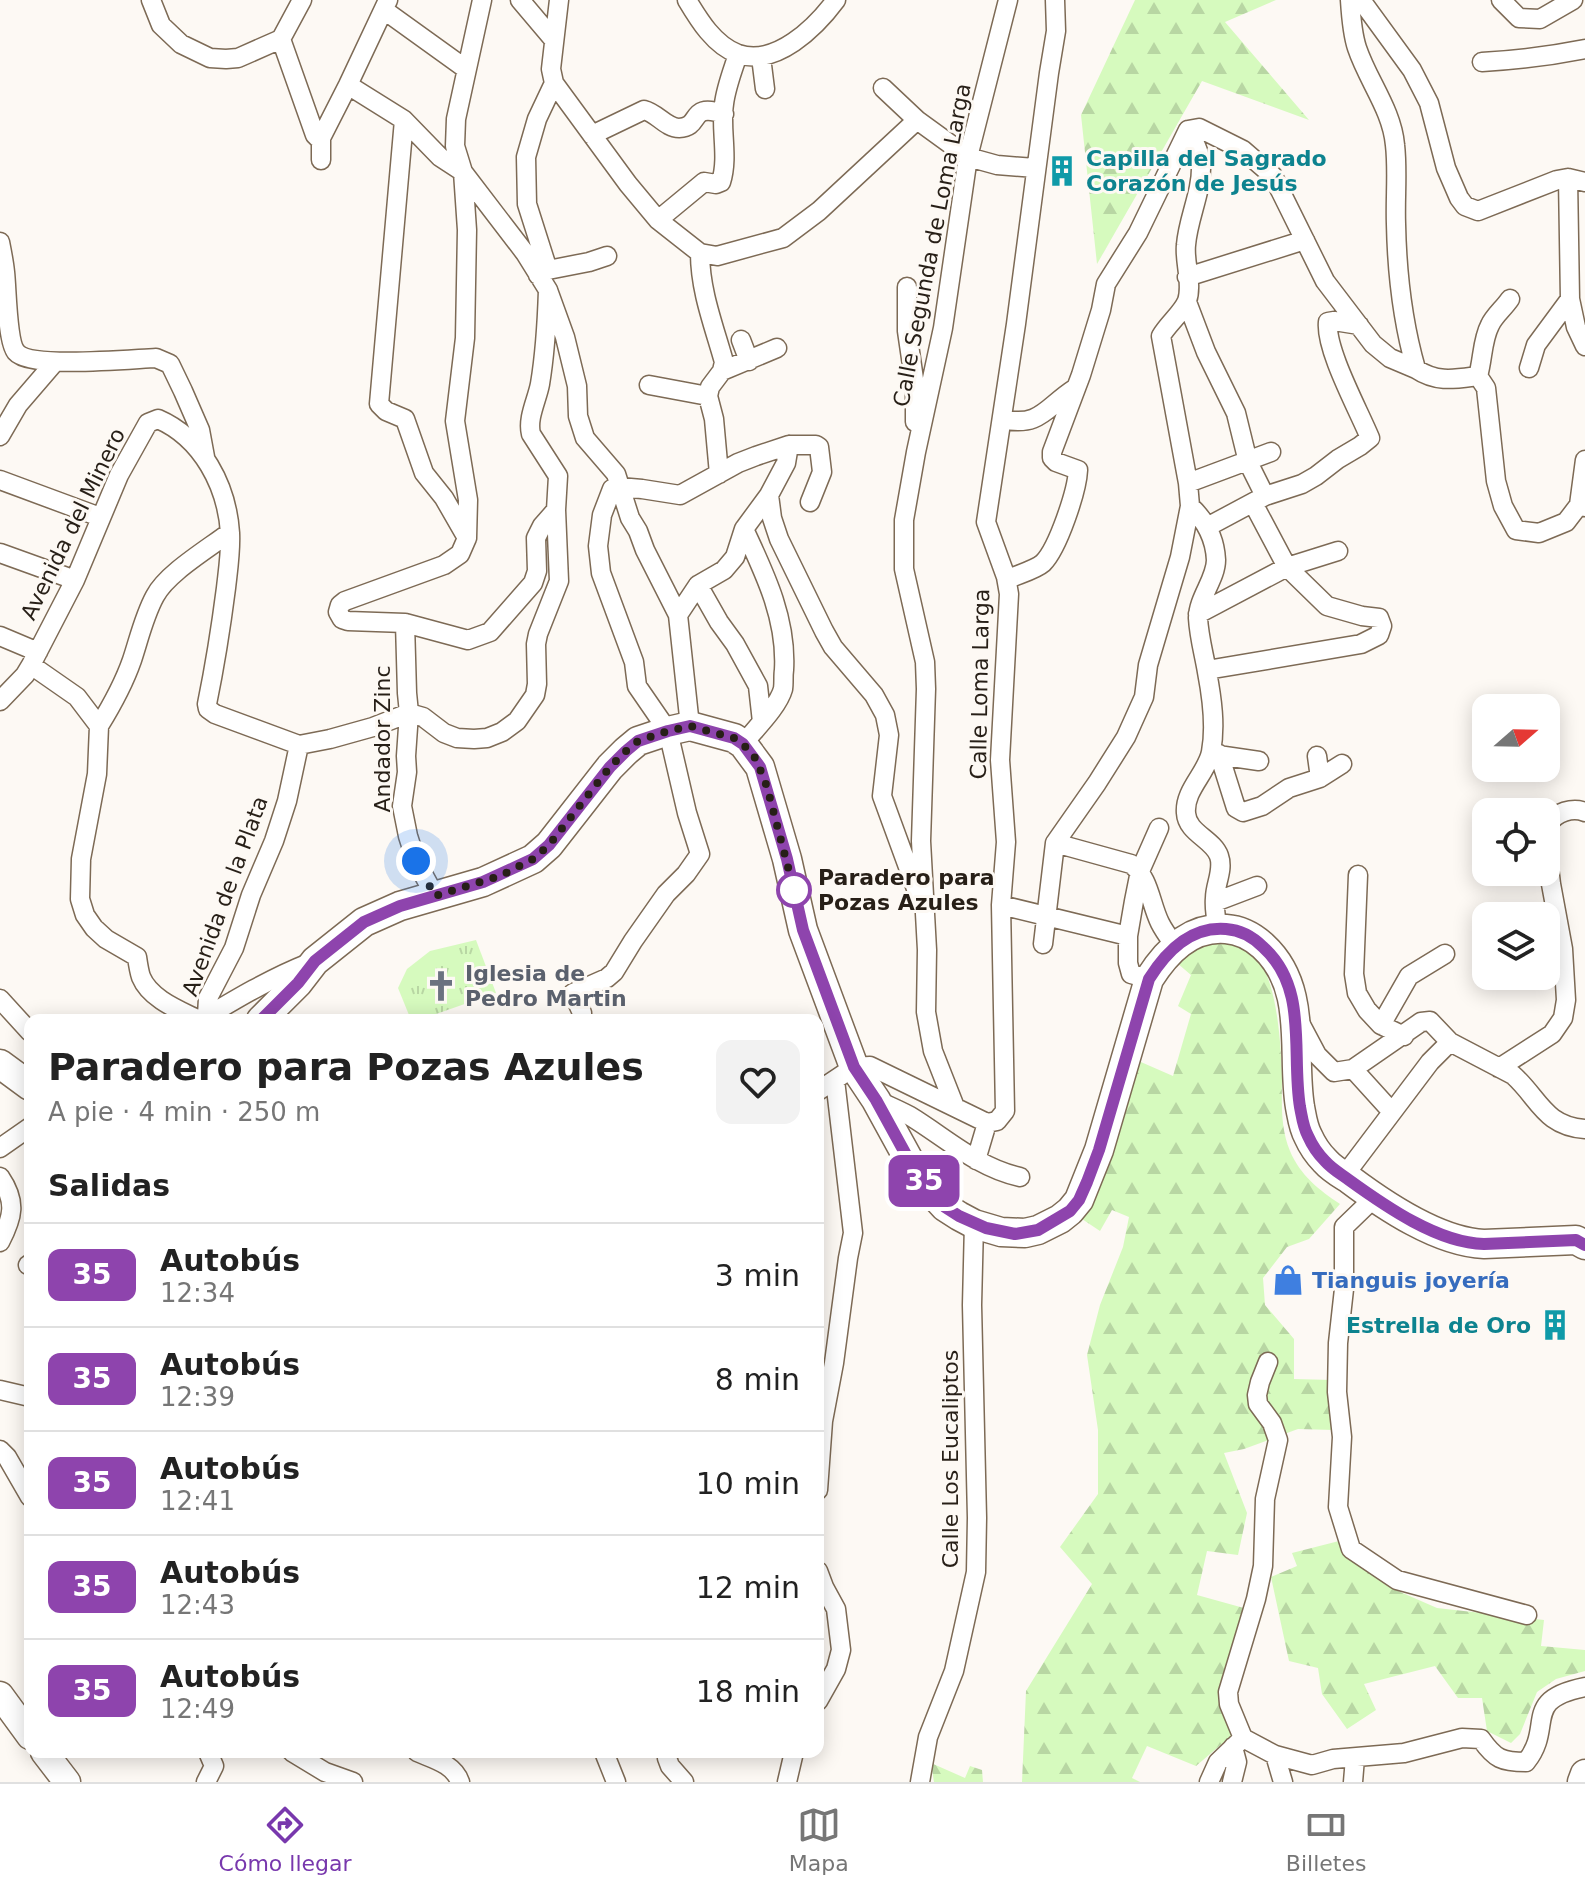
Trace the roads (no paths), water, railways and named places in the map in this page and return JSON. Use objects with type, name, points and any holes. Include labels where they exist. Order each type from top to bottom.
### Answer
[{"type":"main road","points":[[267,1014],[315,961],[364,922],[380,914],[500,876],[533,859],[549,845],[626,751],[638,741],[679,728],[734,738],[743,744],[760,767],[844,1073],[876,1100],[910,1162],[933,1194],[945,1207],[974,1224],[1001,1232],[1025,1233],[1060,1219],[1079,1200],[1099,1150],[1140,976],[1175,946],[1199,933],[1216,915],[1254,938],[1276,960],[1290,991],[1296,1018],[1297,1090],[1304,1126],[1310,1141],[1326,1163],[1374,1198],[1456,1240],[1469,1244],[1576,1240],[1585,1245]]},
{"type":"main road","points":[[0,1064],[24,1082]]},
{"type":"main road","points":[[0,1695],[24,1728]]},
{"type":"main road","points":[[49,1758],[67,1782]]},
{"type":"main road","points":[[1582,1782],[1585,1774]]},
{"type":"street","points":[[151,0],[161,25],[181,44],[210,58],[238,58],[281,39],[302,0]]},
{"type":"street","points":[[482,0],[456,119],[455,146],[463,172],[467,230],[465,338],[455,421],[468,500],[467,538],[460,554],[444,565],[345,601],[338,612],[342,619],[348,621],[405,623],[468,640],[490,632],[533,583],[537,571],[536,538],[556,510]]},
{"type":"street","points":[[520,0],[553,39]]},
{"type":"street","points":[[559,0],[551,69],[554,83],[658,220],[700,253],[717,256],[783,238],[819,211],[917,120]]},
{"type":"street","points":[[687,0],[706,30],[738,54],[761,57],[803,37],[836,0]]},
{"type":"street","name":"Calle Segunda de Loma Larga","points":[[955,1107],[933,1051],[926,1012],[927,950],[921,841],[925,662],[904,569],[904,520],[943,328],[968,157],[1008,0]]},
{"type":"street","name":"Calle Loma Larga","points":[[987,1123],[997,1121],[1005,1111],[1001,905],[1006,842],[1000,760],[1009,594],[986,522],[1056,31],[1055,0]]},
{"type":"street","points":[[1350,0],[1357,48],[1388,116],[1396,145],[1399,291],[1416,369]]},
{"type":"street","points":[[1361,0],[1412,70],[1429,103],[1446,168],[1465,206],[1478,211],[1557,180],[1577,180],[1570,299],[1576,327],[1585,346]]},
{"type":"street","points":[[1501,0],[1519,18],[1540,19],[1573,0]]},
{"type":"street","points":[[321,160],[321,138],[386,5],[466,69]]},
{"type":"street","points":[[281,39],[315,135],[321,138]]},
{"type":"street","points":[[1482,62],[1585,49]]},
{"type":"street","points":[[658,220],[704,182],[721,182],[724,162],[723,106],[738,54]]},
{"type":"street","points":[[761,57],[765,89]]},
{"type":"street","points":[[554,83],[537,119],[526,157],[527,204],[577,386],[582,431],[616,474],[630,518],[678,615],[679,728],[687,813],[700,854],[666,894],[614,972],[573,993],[582,1014]]},
{"type":"street","points":[[299,745],[373,727],[409,713],[423,717],[444,733],[457,738],[487,738],[502,732],[517,721],[535,695],[538,634],[559,581],[558,476],[529,426],[540,385],[547,313],[545,278],[463,172],[440,157],[404,120],[348,85]]},
{"type":"street","points":[[883,88],[917,120],[968,157],[997,165],[1035,168]]},
{"type":"street","points":[[592,135],[644,110],[681,128],[690,124],[701,111],[724,114]]},
{"type":"street","points":[[404,120],[379,404],[386,411],[405,419],[424,473],[444,498],[467,538]]},
{"type":"street","points":[[1188,130],[1199,128],[1232,143],[1273,176],[1325,281],[1373,344],[1390,358],[1427,377],[1454,379],[1478,376]]},
{"type":"street","points":[[1043,944],[1055,843],[1126,737],[1144,697],[1148,665],[1180,557],[1190,506],[1161,336],[1187,302],[1189,291],[1186,244],[1201,162],[1188,130]]},
{"type":"street","points":[[1006,577],[1008,579],[1042,564],[1058,540],[1078,470],[1056,462],[1052,452],[1076,388],[1101,310],[1106,284],[1138,233],[1188,130]]},
{"type":"street","points":[[1187,277],[1305,240]]},
{"type":"street","points":[[0,242],[15,351],[27,359],[55,362],[156,358],[170,364],[200,430],[206,461]]},
{"type":"street","points":[[700,253],[700,276],[724,362],[708,396],[714,419],[719,474]]},
{"type":"street","points":[[545,278],[607,256]]},
{"type":"street","name":"Calle Segunda de Loma Larga","points":[[907,287],[907,331],[915,386],[916,452]]},
{"type":"street","points":[[1510,299],[1490,322],[1478,376],[1486,388],[1499,494],[1516,530],[1539,533],[1566,522],[1582,506],[1585,460]]},
{"type":"street","points":[[1529,368],[1536,345],[1570,299]]},
{"type":"street","points":[[1187,302],[1206,352],[1236,413],[1259,499],[1287,567],[1327,606],[1379,618],[1382,626],[1379,635],[1361,644],[1207,670]]},
{"type":"street","points":[[1207,527],[1259,499],[1302,484],[1370,438],[1326,333],[1328,322],[1359,325]]},
{"type":"street","points":[[741,340],[749,361]]},
{"type":"street","points":[[722,371],[777,348]]},
{"type":"street","points":[[1,436],[18,405],[55,362]]},
{"type":"street","points":[[649,385],[708,396]]},
{"type":"street","points":[[1002,419],[1031,421],[1076,388]]},
{"type":"street","name":"Avenida del Minero","points":[[0,701],[25,675],[34,659],[75,580],[119,475],[148,423],[158,419],[198,449],[214,474],[225,500],[230,532],[229,554],[219,647],[208,709],[299,745]]},
{"type":"street","points":[[678,615],[698,585],[724,570],[735,557],[744,529],[769,495],[786,463],[789,445]]},
{"type":"street","points":[[679,728],[637,686],[634,662],[601,573],[598,546],[602,515],[612,489],[619,487],[680,495],[756,456],[789,445],[816,445],[819,447],[822,472],[810,502]]},
{"type":"street","points":[[1188,483],[1271,452]]},
{"type":"street","points":[[0,480],[100,517]]},
{"type":"street","points":[[769,495],[779,539],[824,631],[833,647],[874,695],[885,715],[889,735],[882,796],[926,917]]},
{"type":"street","points":[[1190,506],[1203,518],[1213,543],[1216,562],[1198,614],[1200,641],[1213,704],[1215,754],[1236,808],[1243,812],[1262,806],[1289,788],[1320,778],[1342,764]]},
{"type":"street","points":[[743,744],[778,700],[783,688],[784,657],[779,616],[767,577],[744,529]]},
{"type":"street","points":[[191,1014],[148,990],[141,977],[137,957],[106,939],[94,928],[85,915],[80,899],[81,859],[97,774],[99,726],[113,704],[132,661],[156,594],[171,577],[230,532]]},
{"type":"street","points":[[1198,614],[1287,567],[1338,551]]},
{"type":"street","points":[[0,553],[75,580]]},
{"type":"street","points":[[698,585],[758,686],[762,722]]},
{"type":"street","name":"Andador Zinc","points":[[405,623],[409,713],[407,772],[402,806],[416,861],[435,896]]},
{"type":"street","points":[[0,636],[34,659],[77,697],[99,726]]},
{"type":"street","name":"Avenida de la Plata","points":[[203,1014],[208,998],[234,948],[251,895],[274,841],[287,801],[299,745]]},
{"type":"street","points":[[1215,754],[1252,761]]},
{"type":"street","points":[[1215,754],[1189,794],[1185,812],[1189,824],[1220,858],[1216,915]]},
{"type":"street","points":[[1317,756],[1320,778]]},
{"type":"street","points":[[1560,814],[1578,809],[1585,812]]},
{"type":"street","points":[[1140,976],[1128,963],[1128,936],[1140,871],[1159,828]]},
{"type":"street","points":[[1055,843],[1131,864],[1140,871],[1161,926],[1175,946]]},
{"type":"street","points":[[1358,875],[1354,974],[1357,993],[1381,1025],[1404,1036]]},
{"type":"street","points":[[1216,915],[1257,886]]},
{"type":"street","points":[[1499,1068],[1552,1034],[1563,1018],[1566,1000],[1563,949],[1551,886]]},
{"type":"street","points":[[1001,905],[1128,936]]},
{"type":"street","points":[[1381,1025],[1409,976],[1445,954]]},
{"type":"street","name":"Avenida de la Plata","points":[[210,1014],[291,970],[315,961]]},
{"type":"street","points":[[0,999],[24,1025]]},
{"type":"street","points":[[1296,1018],[1317,1055],[1334,1072],[1353,1069],[1421,1022],[1430,1021],[1450,1042],[1513,1075],[1540,1107],[1559,1122],[1585,1129]]},
{"type":"street","points":[[1344,1176],[1430,1062],[1450,1042]]},
{"type":"street","points":[[824,1087],[844,1073],[870,1066],[987,1123],[976,1160]]},
{"type":"street","points":[[1353,1069],[1392,1112]]},
{"type":"street","points":[[824,1416],[853,1233],[844,1073]]},
{"type":"street","points":[[876,1100],[908,1115],[976,1160],[1002,1173],[1020,1177]]},
{"type":"street","points":[[0,1148],[24,1131]]},
{"type":"street","points":[[0,1177],[6,1186],[12,1219],[0,1242]]},
{"type":"street","points":[[1374,1198],[1344,1227],[1344,1289],[1338,1343],[1337,1392],[1342,1437],[1338,1507],[1351,1549],[1397,1580],[1527,1615]]},
{"type":"street","name":"Calle Los Eucaliptos","points":[[920,1782],[928,1737],[954,1671],[976,1572],[972,1305],[974,1224]]},
{"type":"street","points":[[1232,1782],[1238,1742],[1228,1692],[1263,1566],[1265,1499],[1278,1440],[1272,1423],[1258,1404],[1260,1382],[1268,1362]]},
{"type":"street","points":[[0,1390],[24,1396]]},
{"type":"street","points":[[0,1450],[24,1487]]},
{"type":"street","points":[[824,1587],[836,1609],[841,1650],[836,1669],[824,1690]]},
{"type":"street","points":[[1238,1742],[1312,1765],[1333,1759],[1404,1753],[1462,1738],[1481,1739],[1498,1758],[1507,1762],[1526,1762],[1536,1749],[1541,1714],[1546,1706],[1562,1692],[1585,1687]]},
{"type":"street","points":[[1209,1782],[1218,1762],[1238,1742]]},
{"type":"street","points":[[1275,1755],[1283,1782]]},
{"type":"street","points":[[206,1782],[214,1766],[211,1758]]},
{"type":"street","points":[[302,1758],[325,1772],[353,1782]]},
{"type":"street","points":[[431,1758],[456,1771],[460,1782]]},
{"type":"street","points":[[606,1758],[616,1782]]},
{"type":"street","points":[[667,1758],[682,1781]]},
{"type":"street","points":[[787,1782],[793,1758]]},
{"type":"street","points":[[1353,1782],[1355,1758]]},
{"type":"place","name":"Capilla del Sagrado Corazón de Jesús","points":[[1062,171]]},
{"type":"place","name":"Paradero para Pozas Azules","points":[[794,890]]},
{"type":"place","name":"Iglesia de Pedro Martin","points":[[441,986]]},
{"type":"place","name":"Tianguis joyería","points":[[1288,1280]]},
{"type":"place","name":"Estrella de Oro","points":[[1555,1325]]}]
